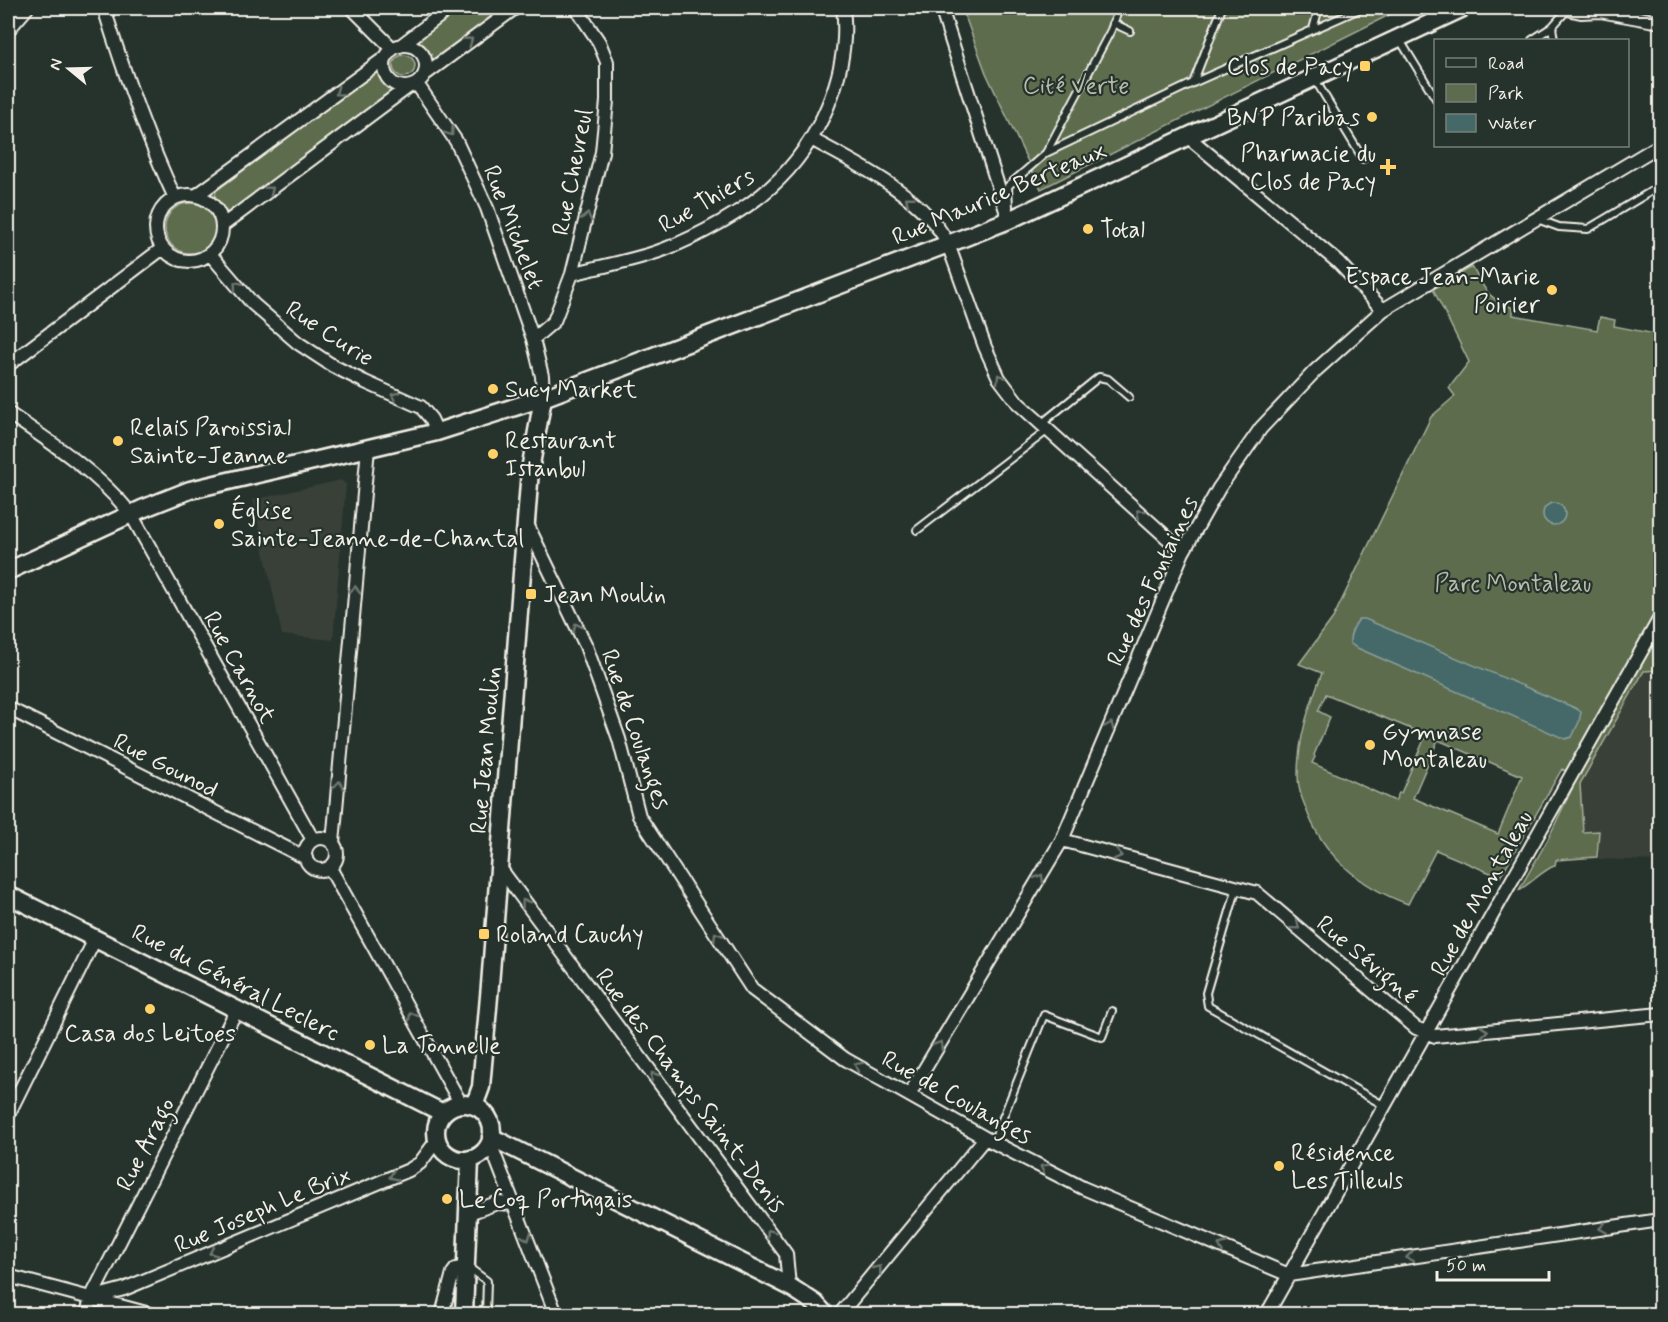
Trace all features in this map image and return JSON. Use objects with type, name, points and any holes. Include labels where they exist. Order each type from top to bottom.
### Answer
[{"type":"street","points":[[8,30],[27,8]]},
{"type":"street","points":[[104,8],[123,71],[175,198]]},
{"type":"street","points":[[352,8],[393,51]]},
{"type":"street","points":[[197,195],[450,8]]},
{"type":"street","points":[[223,225],[515,8]]},
{"type":"street","name":"Rue Chevreul","points":[[533,339],[554,321],[572,274],[602,152],[607,102],[607,63],[599,42],[576,8]]},
{"type":"street","name":"Rue Thiers","points":[[572,274],[664,250],[705,230],[771,187],[819,126],[839,76],[846,28],[843,8]]},
{"type":"street","points":[[941,8],[1009,220]]},
{"type":"street","name":"Rue Maurice Berteaux","points":[[8,571],[131,514],[190,490],[437,432],[543,398],[948,244],[1009,220],[1462,8]]},
{"type":"street","points":[[1567,8],[1581,12],[1598,9],[1628,12],[1660,22]]},
{"type":"street","points":[[413,47],[418,50],[425,62],[416,82],[402,87],[390,81],[385,70],[393,51],[413,47]]},
{"type":"street","name":"Rue Michelet","points":[[416,82],[456,141],[491,219],[533,339],[542,376],[543,398]]},
{"type":"street","points":[[1187,136],[1338,262],[1383,310]]},
{"type":"street","points":[[811,139],[882,180],[911,201],[940,229],[948,244],[985,347],[999,378],[1018,403],[1183,552]]},
{"type":"street","name":"Rue des Fontaines","points":[[909,1095],[1062,840],[1183,552],[1219,488],[1261,428],[1315,372],[1383,310],[1660,146]]},
{"type":"street","points":[[197,195],[207,199],[215,206],[223,225],[222,236],[210,254],[201,259],[180,260],[163,248],[158,240],[157,220],[167,203],[175,198],[197,195]]},
{"type":"street","points":[[8,365],[163,248]]},
{"type":"street","name":"Rue Curie","points":[[210,254],[253,304],[298,343],[333,366],[421,407],[431,419],[437,432]]},
{"type":"street","name":"Rue Jean Moulin","points":[[468,1105],[481,1087],[530,470],[543,398]]},
{"type":"street","name":"Rue Carnot","points":[[8,413],[80,466],[131,514],[313,840]]},
{"type":"street","points":[[333,843],[368,448]]},
{"type":"street","name":"Rue de Coulanges","points":[[527,524],[586,646],[620,739],[639,816],[752,989],[845,1059],[989,1140],[1083,1188],[1289,1275]]},
{"type":"street","name":"Rue de Montaleau","points":[[1267,1314],[1386,1107],[1660,618]]},
{"type":"street","name":"Rue Gounod","points":[[8,708],[306,858]]},
{"type":"street","points":[[326,838],[333,843],[338,853],[337,859],[330,867],[316,869],[308,863],[306,848],[313,840],[326,838]]},
{"type":"street","name":"Rue Sévigné","points":[[1062,840],[1257,892],[1416,1028],[1435,1036],[1660,1014]]},
{"type":"street","points":[[330,867],[468,1105],[487,1117],[491,1125],[491,1140],[556,1314]]},
{"type":"street","name":"Rue des Champs Saint-Denis","points":[[500,868],[786,1254],[789,1286]]},
{"type":"street","name":"Rue du Général Leclerc","points":[[8,895],[443,1113]]},
{"type":"street","points":[[8,1115],[95,939]]},
{"type":"street","name":"Rue Arago","points":[[87,1314],[91,1298],[237,1010]]},
{"type":"street","points":[[468,1105],[453,1106],[443,1113],[438,1122],[437,1140],[440,1147],[452,1157],[470,1159],[484,1151],[491,1140]]},
{"type":"street","name":"Rue Joseph Le Brix","points":[[91,1298],[124,1289],[409,1170],[420,1162],[437,1140]]},
{"type":"street","points":[[491,1140],[789,1286],[815,1303],[825,1314]]},
{"type":"street","points":[[840,1314],[989,1140]]},
{"type":"street","points":[[442,1314],[460,1270],[469,1213],[470,1159]]},
{"type":"street","points":[[469,1213],[498,1203],[514,1204]]},
{"type":"street","points":[[1289,1275],[1660,1220]]},
{"type":"street","points":[[460,1270],[464,1314]]},
{"type":"street","points":[[8,1276],[150,1314]]},
{"type":"lane","points":[[1046,153],[1070,110],[1119,8]]},
{"type":"lane","points":[[1193,83],[1222,8]]},
{"type":"lane","points":[[1313,29],[1319,8]]},
{"type":"lane","points":[[1009,220],[1008,186],[1046,153],[1193,83],[1362,8]]},
{"type":"lane","points":[[1534,39],[1552,27],[1567,8]]},
{"type":"lane","points":[[1113,23],[1130,31]]},
{"type":"lane","points":[[1552,27],[1554,39]]},
{"type":"lane","points":[[1398,37],[1434,96]]},
{"type":"lane","points":[[1314,77],[1363,159]]},
{"type":"lane","points":[[1536,219],[1559,227],[1588,229],[1660,186]]},
{"type":"lane","points":[[917,530],[1044,427],[1099,377],[1108,379],[1129,397]]},
{"type":"lane","points":[[1237,887],[1206,993],[1208,1006],[1386,1107]]},
{"type":"lane","points":[[989,1140],[1044,1015],[1102,1037],[1112,1011]]},
{"type":"lane","points":[[460,1270],[487,1281],[486,1314]]},
{"type":"shaded area","points":[[341,480],[346,484],[333,640],[282,635],[253,500]]},
{"type":"shaded area","points":[[1660,670],[1660,861],[1599,859],[1599,831],[1583,832],[1579,784],[1645,671]]},
{"type":"green space","points":[[459,8],[505,8],[431,61],[417,43],[417,39]]},
{"type":"green space","name":"Cité Verte","points":[[962,8],[1403,8],[1041,189],[986,73]]},
{"type":"green space","points":[[404,55],[412,58],[415,66],[412,74],[404,77],[396,74],[393,66],[396,58]]},
{"type":"green space","points":[[376,71],[391,87],[391,92],[232,212],[227,213],[215,196],[216,191]]},
{"type":"green space","points":[[185,203],[195,203],[208,210],[215,223],[215,233],[208,246],[195,253],[185,253],[176,249],[169,242],[165,233],[165,223],[169,214],[176,207]]},
{"type":"green space","name":"Parc Montaleau","points":[[1472,267],[1484,288],[1492,296],[1513,308],[1513,315],[1597,330],[1600,317],[1615,320],[1614,326],[1660,335],[1660,670],[1644,671],[1580,784],[1583,832],[1599,831],[1597,857],[1556,860],[1555,866],[1519,890],[1548,839],[1576,780],[1572,774],[1562,769],[1500,877],[1436,850],[1408,904],[1374,888],[1345,867],[1332,854],[1312,824],[1300,791],[1298,761],[1305,723],[1322,673],[1299,664],[1333,618],[1431,417],[1455,396],[1449,388],[1469,362],[1433,289]],"holes":[[[1326,694],[1426,735],[1401,793],[1395,801],[1312,763],[1330,717],[1318,711]],[[1438,740],[1522,776],[1498,834],[1413,798]]]},
{"type":"water","points":[[1554,503],[1562,506],[1565,514],[1562,522],[1554,525],[1546,522],[1543,514],[1546,506]]},
{"type":"water","points":[[1359,619],[1365,619],[1575,708],[1581,712],[1572,737],[1565,739],[1355,647],[1350,643],[1350,636]]},
{"type":"place","name":"Clos de Pacy","points":[[1365,66]]},
{"type":"place","name":"BNP Paribas","points":[[1372,117]]},
{"type":"place","name":"Pharmacie du Clos de Pacy","points":[[1388,167]]},
{"type":"place","name":"Total","points":[[1088,229]]},
{"type":"place","name":"Espace Jean-Marie Poirier","points":[[1552,290]]},
{"type":"place","name":"Sucy Market","points":[[493,389]]},
{"type":"place","name":"Relais Paroissial Sainte-Jeanne","points":[[118,441]]},
{"type":"place","name":"Restaurant Istanbul","points":[[493,454]]},
{"type":"place","name":"Église Sainte-Jeanne-de-Chantal","points":[[219,524]]},
{"type":"place","name":"Jean Moulin","points":[[531,594]]},
{"type":"place","name":"Gymnase Montaleau","points":[[1370,745]]},
{"type":"place","name":"Roland Cauchy","points":[[484,934]]},
{"type":"place","name":"Casa dos Leitoes","points":[[150,1009]]},
{"type":"place","name":"La Tonnelle","points":[[370,1045]]},
{"type":"place","name":"Résidence Les Tilleuls","points":[[1279,1166]]},
{"type":"place","name":"Le Coq Portugais","points":[[447,1199]]}]
